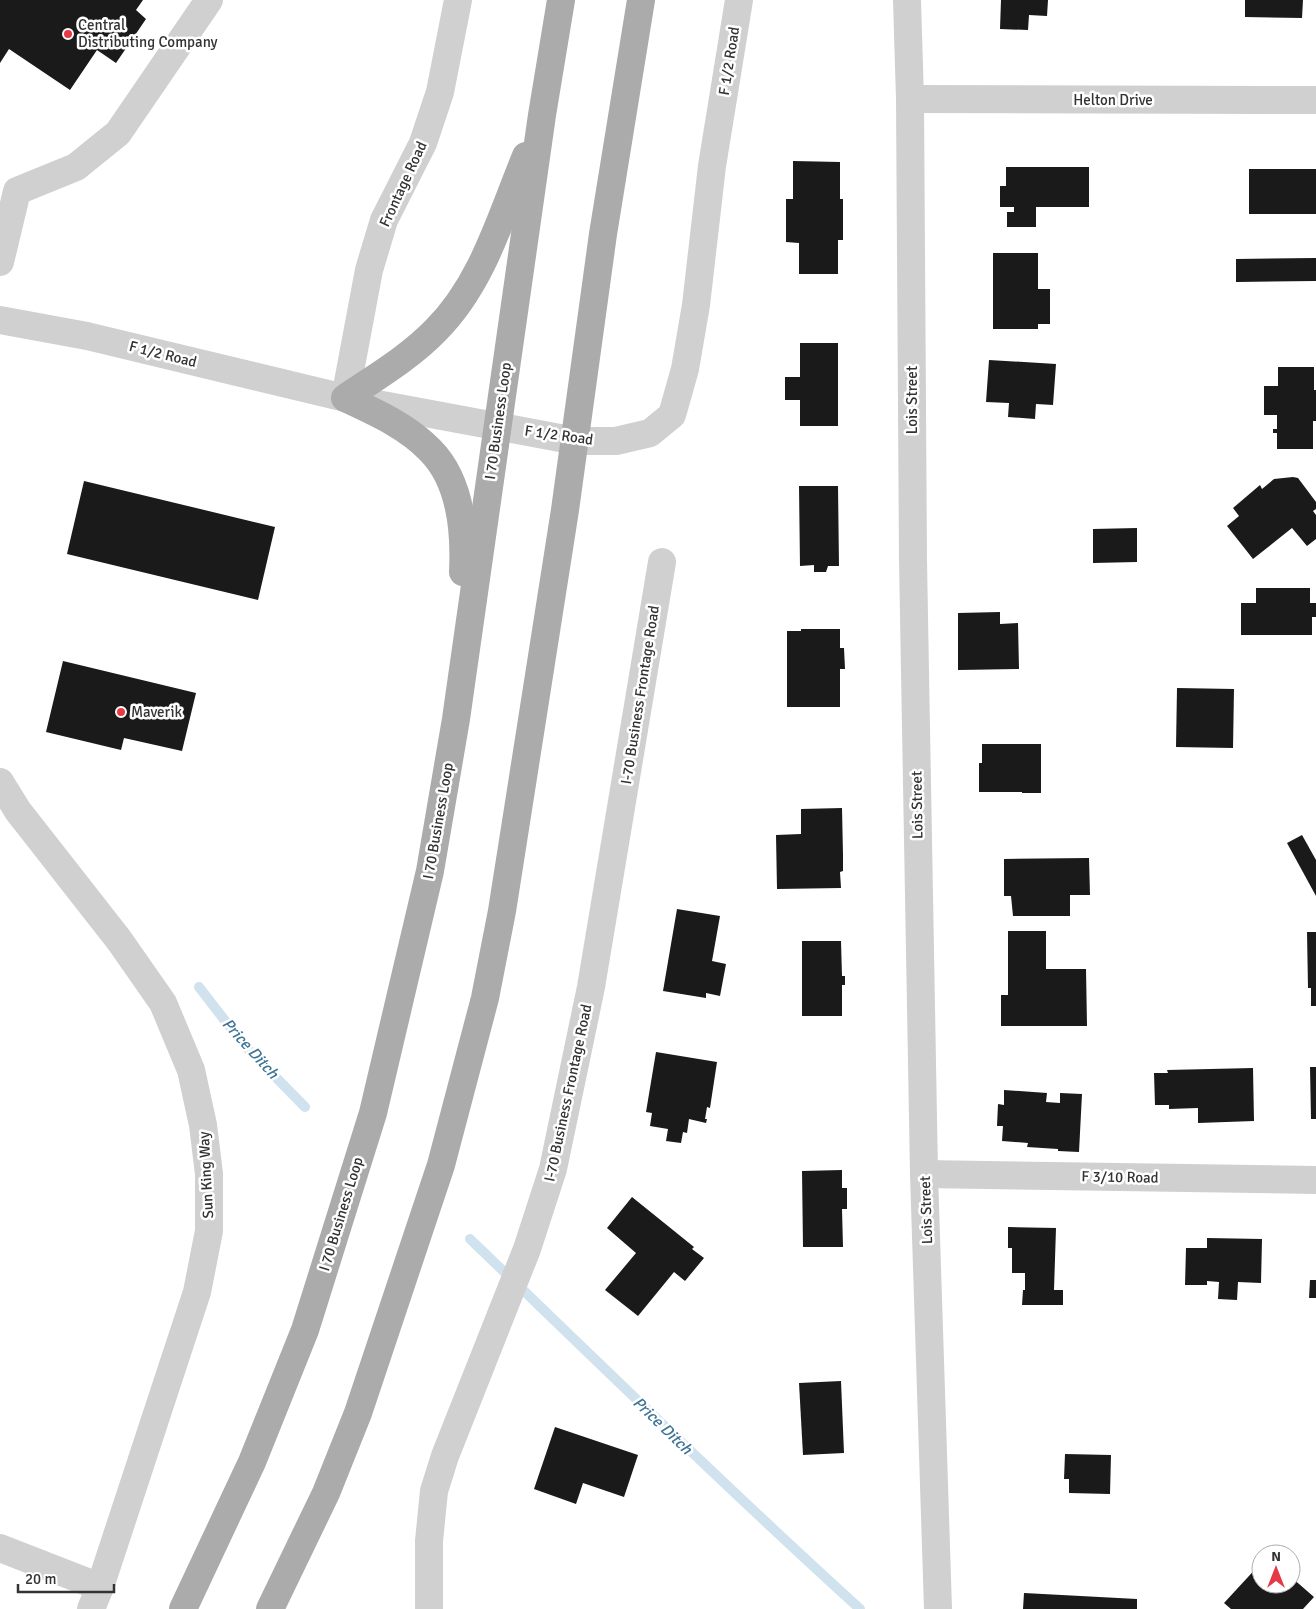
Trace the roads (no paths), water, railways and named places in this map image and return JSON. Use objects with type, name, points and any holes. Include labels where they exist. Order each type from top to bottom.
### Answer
[{"type":"main road","name":"I 70 Business Loop","points":[[183,1609],[252,1462],[305,1330],[373,1113],[430,871],[456,719],[542,115],[561,0]]},
{"type":"main road","points":[[270,1609],[326,1492],[358,1413],[441,1165],[485,998],[504,901],[576,441],[602,234],[641,0]]},
{"type":"main road","points":[[345,398],[413,350],[436,330],[461,301],[479,272],[542,115]]},
{"type":"main road","points":[[345,398],[382,415],[409,432],[431,450],[447,472],[456,493],[462,522],[464,560],[456,719]]},
{"type":"street","points":[[0,262],[17,191],[76,167],[118,133],[208,0]]},
{"type":"street","name":"Frontage Road","points":[[345,398],[369,270],[384,220],[423,144],[440,92],[458,0]]},
{"type":"street","name":"F 1/2 Road","points":[[0,320],[87,336],[345,398],[576,441],[616,441],[650,433],[672,415],[685,369],[696,305],[712,166],[739,0]]},
{"type":"street","name":"Lois Street","points":[[907,0],[910,99],[913,570],[924,1174],[938,1609]]},
{"type":"street","name":"Helton Drive","points":[[910,99],[1316,100]]},
{"type":"street","name":"I-70 Business Frontage Road","points":[[429,1609],[429,1541],[434,1492],[444,1456],[527,1249],[553,1169],[591,987],[662,562]]},
{"type":"street","name":"Sun King Way","points":[[0,782],[18,811],[119,940],[163,1002],[191,1070],[204,1134],[209,1174],[209,1231],[197,1292],[96,1598]]},
{"type":"street","name":"F 3/10 Road","points":[[924,1174],[1316,1180]]},
{"type":"street","points":[[0,1548],[96,1598]]},
{"type":"waterway","name":"Price Ditch","points":[[199,987],[243,1044],[305,1107]]},
{"type":"waterway","name":"Price Ditch","points":[[470,1239],[712,1471],[860,1609]]},
{"type":"place","name":"Central Distributing Company","points":[[68,34]]},
{"type":"place","name":"Maverik","points":[[121,712]]}]
